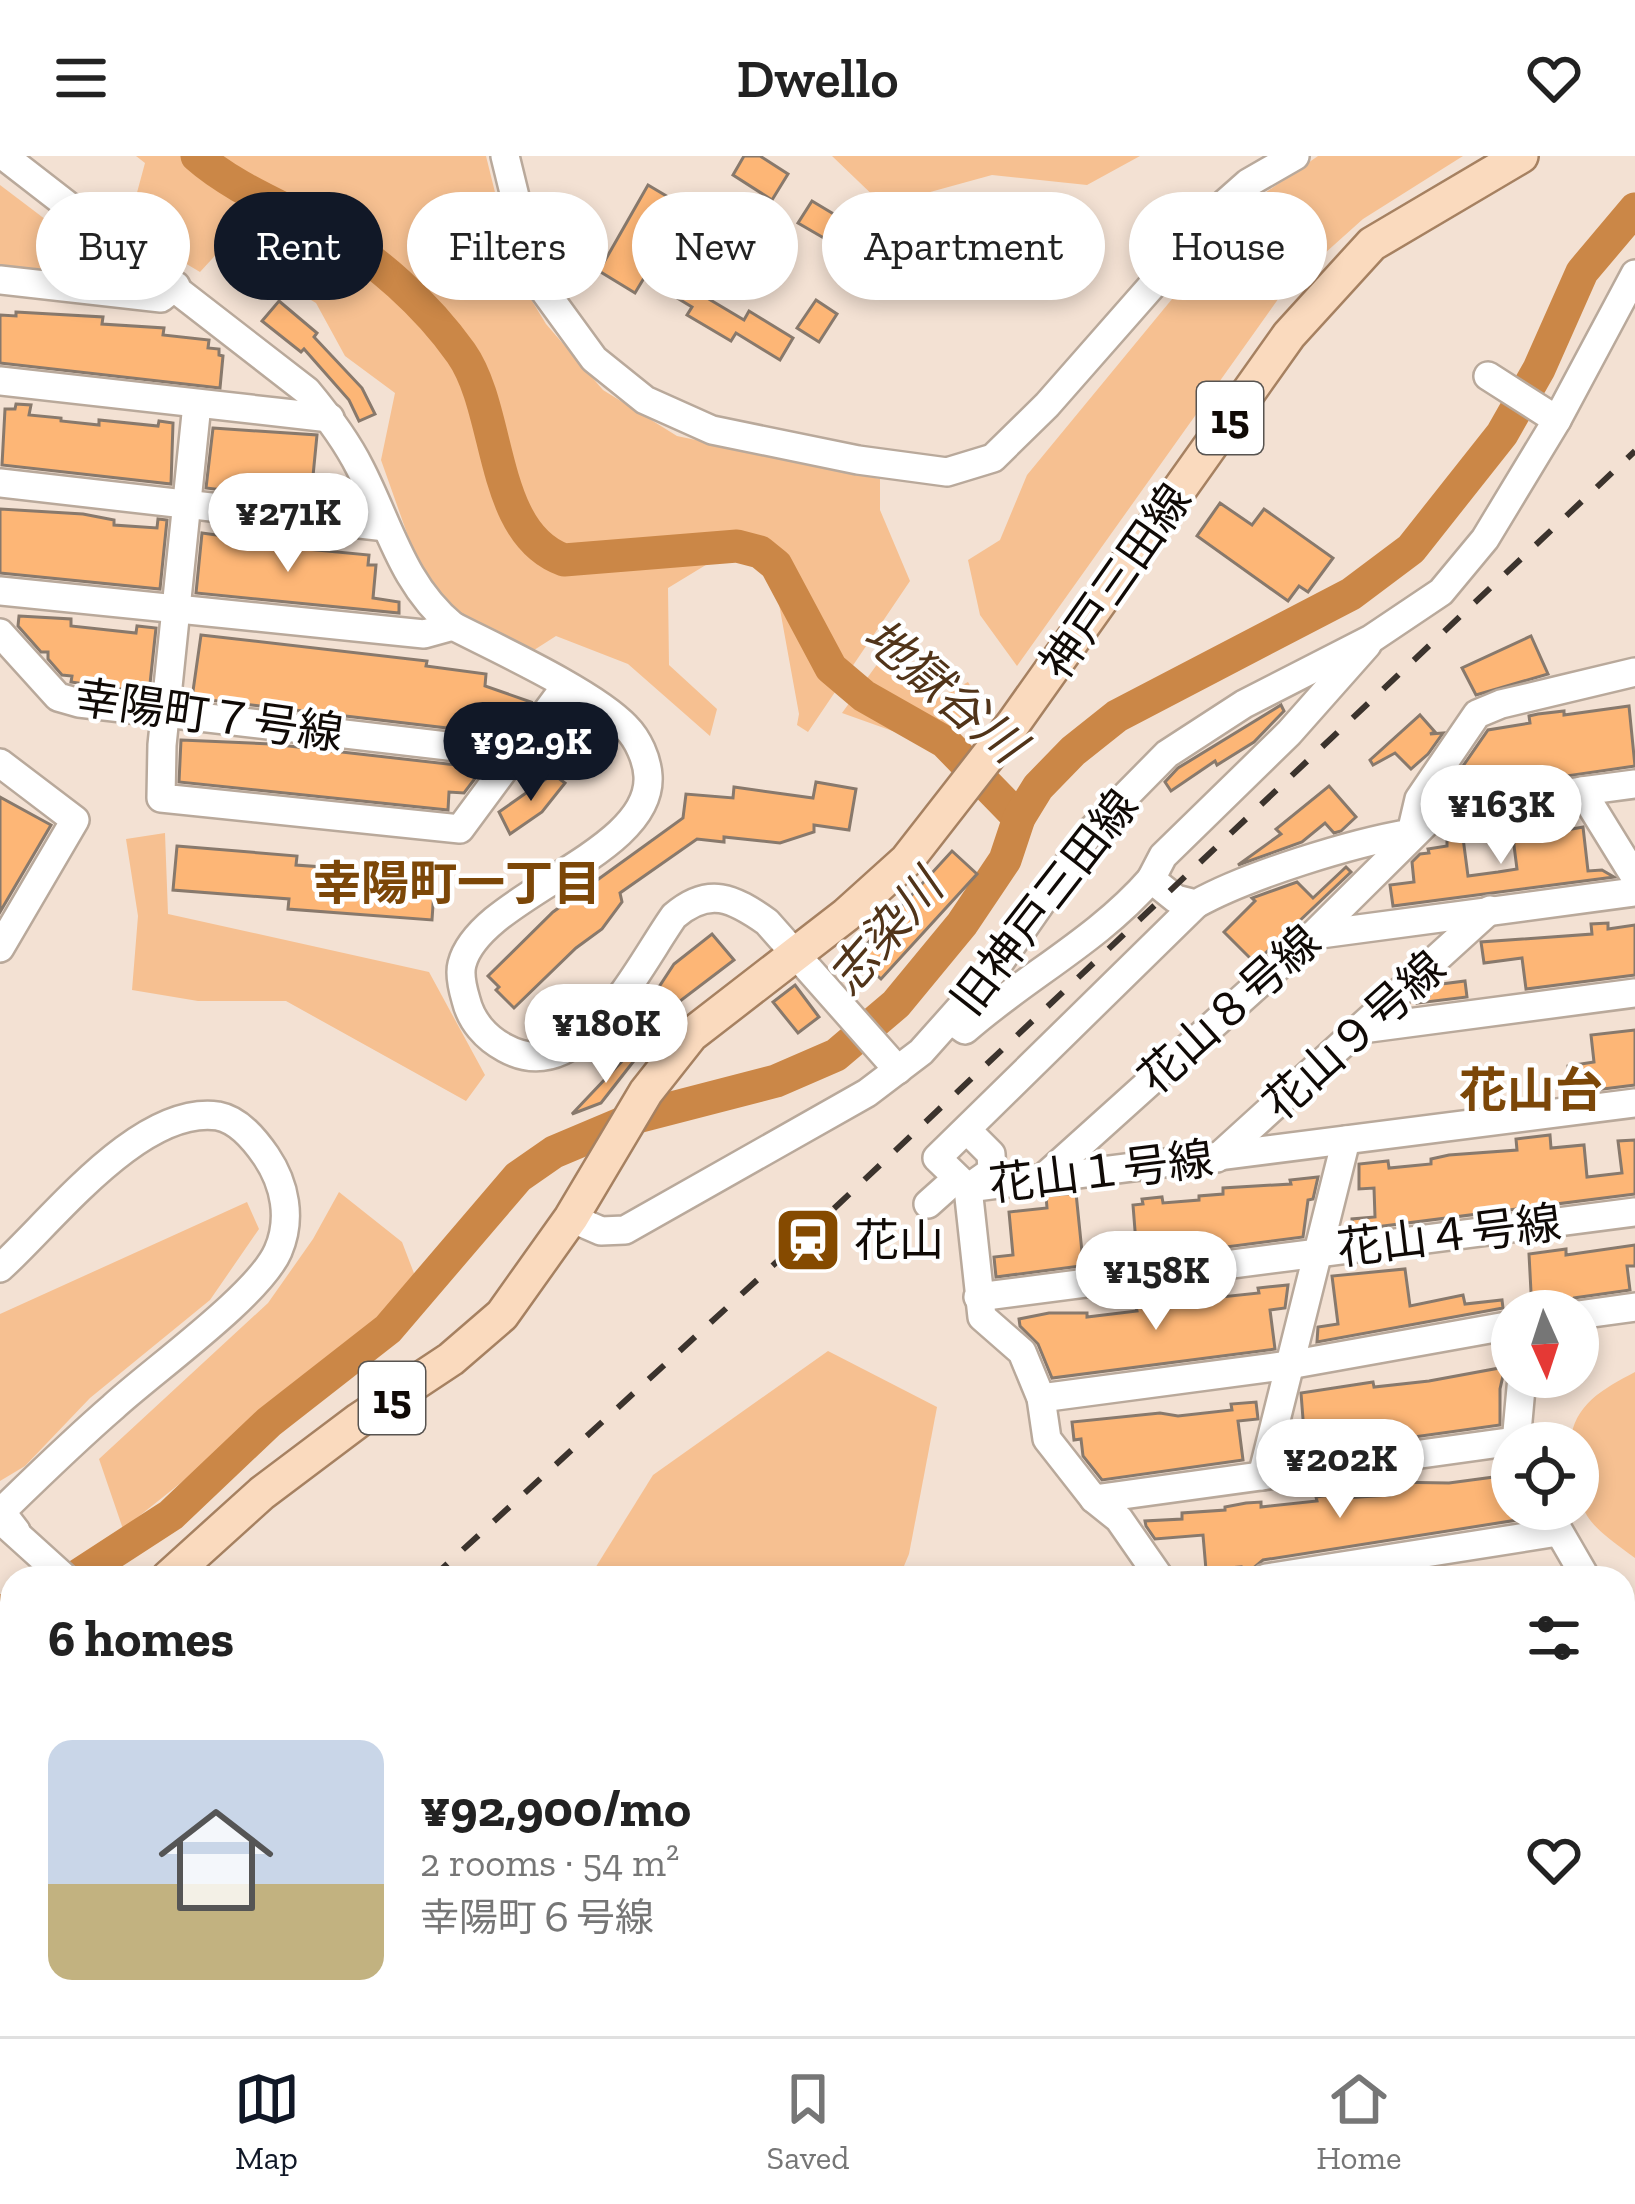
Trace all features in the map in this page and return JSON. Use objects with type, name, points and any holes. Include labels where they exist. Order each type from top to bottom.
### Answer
[{"type":"main road","name":"神戸三田線","points":[[181,1566],[278,1480],[478,1338],[531,1280],[646,1092],[692,1035],[846,915],[907,860],[999,743],[1289,335],[1372,244],[1521,156]]},
{"type":"street","points":[[4,156],[52,192]]},
{"type":"street","points":[[505,156],[535,278],[594,359],[645,400],[712,430],[858,460],[947,472],[993,458],[1047,405],[1222,206],[1248,183],[1295,156]]},
{"type":"street","name":"旧神戸三田線","points":[[578,1204],[601,1232],[625,1229],[850,1103],[890,1062],[952,1021],[1024,930],[1091,831],[1167,754],[1244,704],[1371,639],[1422,607],[1457,575],[1485,538],[1545,413],[1635,274]]},
{"type":"street","points":[[0,280],[36,284]]},
{"type":"street","points":[[190,297],[280,367],[330,418],[360,468],[411,581],[430,608],[628,729],[644,757],[647,794],[640,810],[624,827],[484,930],[471,947],[462,964],[462,982],[470,1016],[481,1029],[511,1052],[565,1051],[599,1025],[674,916],[689,903],[724,898],[767,922],[890,1062]]},
{"type":"street","points":[[1488,376],[1545,413]]},
{"type":"street","points":[[0,382],[330,418]]},
{"type":"street","points":[[197,404],[165,712],[161,798],[460,830],[566,687]]},
{"type":"street","points":[[0,483],[386,527]]},
{"type":"street","points":[[0,591],[424,634],[453,626]]},
{"type":"street","name":"幸陽町７号線","points":[[0,633],[58,697],[516,754]]},
{"type":"street","points":[[952,1021],[965,1030],[1128,906],[1163,856],[1289,733],[1354,664],[1371,639]]},
{"type":"street","points":[[1411,833],[1419,799],[1477,714],[1635,672]]},
{"type":"street","points":[[0,763],[75,820],[0,948]]},
{"type":"street","points":[[1151,879],[1176,898],[1196,904],[1375,839],[1411,833],[1436,813],[1635,784]]},
{"type":"street","points":[[1582,791],[1635,877]]},
{"type":"street","name":"花山８号線","points":[[1042,1179],[1312,935],[1411,833]]},
{"type":"street","points":[[1312,935],[1635,892]]},
{"type":"street","name":"花山１号線","points":[[1196,904],[937,1158],[962,1184],[1217,1158],[1635,1103]]},
{"type":"street","name":"花山９号線","points":[[1217,1158],[1490,910]]},
{"type":"street","points":[[1362,1029],[1635,993]]},
{"type":"street","points":[[2,1264],[104,1168],[147,1133],[171,1121],[216,1116],[228,1120],[252,1136],[278,1173],[284,1230],[269,1266],[6,1507],[8,1525],[52,1566]]},
{"type":"street","points":[[928,1204],[992,1172],[991,1154],[968,1131]]},
{"type":"street","points":[[1262,1476],[1346,1140]]},
{"type":"street","points":[[962,1184],[982,1317],[1022,1352],[1041,1398],[1046,1438],[1094,1499],[1119,1519],[1152,1566]]},
{"type":"street","name":"花山４号線","points":[[978,1297],[1635,1212]]},
{"type":"street","points":[[1599,1312],[1635,1307]]},
{"type":"street","points":[[1041,1398],[1289,1365],[1491,1329]]},
{"type":"street","points":[[1094,1499],[1491,1445]]},
{"type":"street","points":[[1326,1566],[1507,1530]]},
{"type":"street","points":[[1557,1530],[1579,1566]]},
{"type":"shaded area","points":[[136,156],[486,156],[495,192],[407,192],[407,300],[531,300],[603,390],[677,436],[880,479],[880,510],[910,581],[808,732],[797,725],[799,714],[777,593],[761,565],[714,560],[668,588],[669,665],[717,709],[710,736],[628,664],[556,636],[531,652],[480,628],[442,602],[420,570],[381,460],[395,393],[345,356],[311,300],[383,300],[383,192],[214,192],[214,257],[200,272],[190,266],[190,192],[137,192],[145,163]]},
{"type":"shaded area","points":[[832,156],[1140,156],[1087,185],[992,175],[930,192],[869,192]]},
{"type":"shaded area","points":[[1318,156],[1463,156],[1363,219],[1327,251],[1327,192],[1266,192]]},
{"type":"shaded area","points":[[0,185],[36,212],[36,273],[0,269]]},
{"type":"shaded area","points":[[1171,300],[1277,300],[1017,666],[980,615],[968,560],[1000,540],[1027,475]]},
{"type":"shaded area","points":[[891,645],[919,683],[938,698],[968,682],[979,701],[943,749],[842,713]]},
{"type":"shaded area","points":[[165,833],[168,914],[429,972],[485,1075],[466,1101],[286,1001],[198,1001],[132,990],[138,916],[126,839]]},
{"type":"shaded area","points":[[339,1192],[402,1242],[417,1281],[317,1374],[123,1529],[99,1459],[268,1303]]},
{"type":"shaded area","points":[[247,1202],[259,1229],[210,1300],[90,1398],[25,1466],[0,1481],[0,1314]]},
{"type":"shaded area","points":[[828,1351],[937,1407],[904,1566],[596,1566],[653,1475]]},
{"type":"shaded area","points":[[1635,1372],[1635,1558],[1599,1529],[1599,1422],[1576,1422],[1601,1392]]},
{"type":"building","points":[[744,156],[760,156],[788,174],[777,192],[760,192],[733,175]]},
{"type":"building","points":[[812,201],[822,207],[822,237],[798,223]]},
{"type":"building","points":[[632,213],[632,291],[608,276],[608,255]]},
{"type":"building","points":[[680,300],[710,300],[744,320],[749,311],[793,338],[780,360],[736,333],[731,341],[687,315],[692,307]]},
{"type":"building","points":[[816,300],[837,314],[819,342],[797,328]]},
{"type":"building","points":[[279,301],[317,333],[314,337],[362,388],[375,414],[359,421],[349,400],[304,349],[301,352],[262,321]]},
{"type":"building","points":[[16,312],[103,317],[102,324],[164,328],[163,335],[209,340],[208,348],[219,349],[223,356],[220,388],[0,363],[0,315],[16,316]]},
{"type":"building","points":[[16,404],[31,405],[29,415],[61,421],[173,423],[171,484],[2,465],[5,409],[15,409]]},
{"type":"building","points":[[213,428],[317,435],[316,496],[290,494],[290,498],[206,488]]},
{"type":"building","points":[[329,489],[347,490],[353,505],[327,502]]},
{"type":"building","points":[[1220,503],[1252,525],[1264,509],[1333,558],[1308,592],[1299,586],[1288,601],[1197,536]]},
{"type":"building","points":[[0,509],[83,514],[114,520],[114,525],[157,528],[158,519],[167,520],[160,589],[0,573]]},
{"type":"building","points":[[202,533],[253,540],[253,544],[369,555],[368,565],[376,565],[373,598],[399,602],[399,613],[196,593]]},
{"type":"building","points":[[19,616],[71,619],[71,626],[136,633],[137,626],[156,628],[149,693],[71,682],[72,676],[62,675],[48,659],[48,652],[41,652],[18,626]]},
{"type":"building","points":[[201,635],[427,661],[426,666],[486,674],[485,686],[531,702],[521,716],[513,713],[507,735],[192,698]]},
{"type":"building","points":[[1531,636],[1548,674],[1476,695],[1462,668]]},
{"type":"building","points":[[1281,705],[1284,711],[1254,742],[1171,791],[1165,782],[1178,768]]},
{"type":"building","points":[[1629,706],[1635,766],[1445,794],[1488,730],[1530,723],[1529,716],[1538,714]]},
{"type":"building","points":[[1420,715],[1435,732],[1430,734],[1443,733],[1428,754],[1411,769],[1395,753],[1373,765],[1370,760]]},
{"type":"building","points":[[181,740],[271,744],[483,768],[464,793],[449,792],[448,810],[179,782]]},
{"type":"building","points":[[553,774],[565,783],[542,812],[510,834],[499,812]]},
{"type":"building","points":[[816,782],[856,789],[849,830],[814,825],[814,832],[780,843],[697,839],[620,893],[622,902],[602,929],[514,1008],[496,990],[499,987],[488,976],[553,912],[683,818],[686,794],[733,798],[734,787],[813,798]]},
{"type":"building","points":[[1329,786],[1356,817],[1341,831],[1334,833],[1325,823],[1302,842],[1238,865],[1281,834],[1276,829]]},
{"type":"building","points":[[0,797],[51,825],[0,912]]},
{"type":"building","points":[[1570,819],[1572,829],[1583,827],[1588,871],[1602,870],[1614,877],[1393,906],[1390,885],[1414,882],[1412,862],[1429,853],[1428,849],[1463,838],[1468,876],[1517,869],[1512,830]]},
{"type":"building","points":[[177,846],[297,856],[296,865],[435,875],[432,920],[288,909],[289,899],[173,890]]},
{"type":"building","points":[[952,851],[977,874],[881,979],[856,956]]},
{"type":"building","points":[[1346,867],[1351,872],[1255,963],[1224,932],[1255,901],[1252,898],[1297,882],[1313,898]]},
{"type":"building","points":[[1608,923],[1608,929],[1635,925],[1635,975],[1526,989],[1522,958],[1484,963],[1481,942],[1592,934],[1591,924]]},
{"type":"building","points":[[712,934],[734,960],[671,1008],[657,990],[674,964]]},
{"type":"building","points":[[1465,981],[1467,997],[1418,1003],[1434,985]]},
{"type":"building","points":[[795,985],[819,1017],[798,1033],[773,1002]]},
{"type":"building","points":[[1635,1030],[1635,1085],[1571,1093],[1568,1066],[1594,1062],[1591,1035]]},
{"type":"building","points":[[627,1056],[633,1062],[601,1103],[572,1114]]},
{"type":"building","points":[[1550,1135],[1551,1148],[1584,1145],[1587,1177],[1622,1173],[1618,1141],[1635,1140],[1635,1194],[1352,1230],[1352,1219],[1375,1217],[1374,1188],[1359,1189],[1359,1164],[1388,1161],[1389,1168],[1431,1164],[1431,1159],[1449,1155],[1517,1150],[1516,1139]]},
{"type":"building","points":[[1318,1177],[1313,1199],[1308,1200],[1303,1237],[996,1277],[994,1257],[1013,1255],[1009,1212],[1047,1208],[1046,1196],[1076,1193],[1082,1252],[1136,1243],[1133,1205],[1143,1204],[1142,1199],[1162,1197],[1163,1203],[1199,1200],[1199,1196],[1223,1194],[1223,1188],[1291,1184],[1290,1180]]},
{"type":"building","points":[[1635,1245],[1635,1266],[1627,1266],[1630,1290],[1599,1294],[1599,1290],[1531,1290],[1529,1254],[1566,1249],[1566,1255]]},
{"type":"building","points":[[1405,1269],[1410,1306],[1463,1295],[1465,1304],[1491,1301],[1491,1310],[1317,1342],[1318,1327],[1338,1324],[1332,1276]]},
{"type":"building","points":[[1288,1285],[1285,1308],[1270,1310],[1275,1349],[1052,1378],[1038,1344],[1019,1319],[1049,1313],[1087,1313],[1087,1317],[1137,1311],[1136,1306],[1259,1293],[1258,1288]]},
{"type":"building","points":[[1491,1370],[1491,1398],[1500,1398],[1500,1422],[1292,1454],[1291,1434],[1304,1432],[1301,1393],[1373,1382],[1374,1387]]},
{"type":"building","points":[[1256,1402],[1258,1419],[1238,1421],[1243,1460],[1102,1480],[1083,1456],[1081,1439],[1074,1440],[1072,1422],[1160,1413],[1178,1416],[1232,1410],[1231,1404]]},
{"type":"building","points":[[1491,1477],[1491,1524],[1263,1560],[1256,1566],[1206,1566],[1203,1535],[1155,1539],[1145,1521],[1182,1519],[1182,1513],[1225,1510],[1246,1503],[1261,1502],[1261,1507],[1344,1493],[1345,1498],[1389,1495],[1387,1482],[1449,1483]]},
{"type":"waterway","name":"地獄谷川","points":[[197,156],[242,187],[344,242],[433,318],[474,377],[509,498],[540,546],[564,560],[737,546],[760,552],[776,565],[831,668],[864,696],[945,742],[1019,818]]},
{"type":"waterway","name":"志染川","points":[[92,1566],[171,1515],[269,1422],[388,1329],[518,1177],[554,1152],[637,1117],[776,1081],[836,1055],[896,1004],[962,924],[1005,860],[1019,818],[1038,787],[1073,751],[1117,716],[1351,594],[1411,549],[1502,434],[1539,369],[1582,272],[1635,209]]},
{"type":"railway","points":[[445,1566],[805,1236],[1635,451]]},
{"type":"place","name":"花山","points":[[808,1240]]},
{"type":"district","name":"幸陽町一丁目","points":[[457,883]]},
{"type":"district","name":"花山台","points":[[1531,1090]]}]
